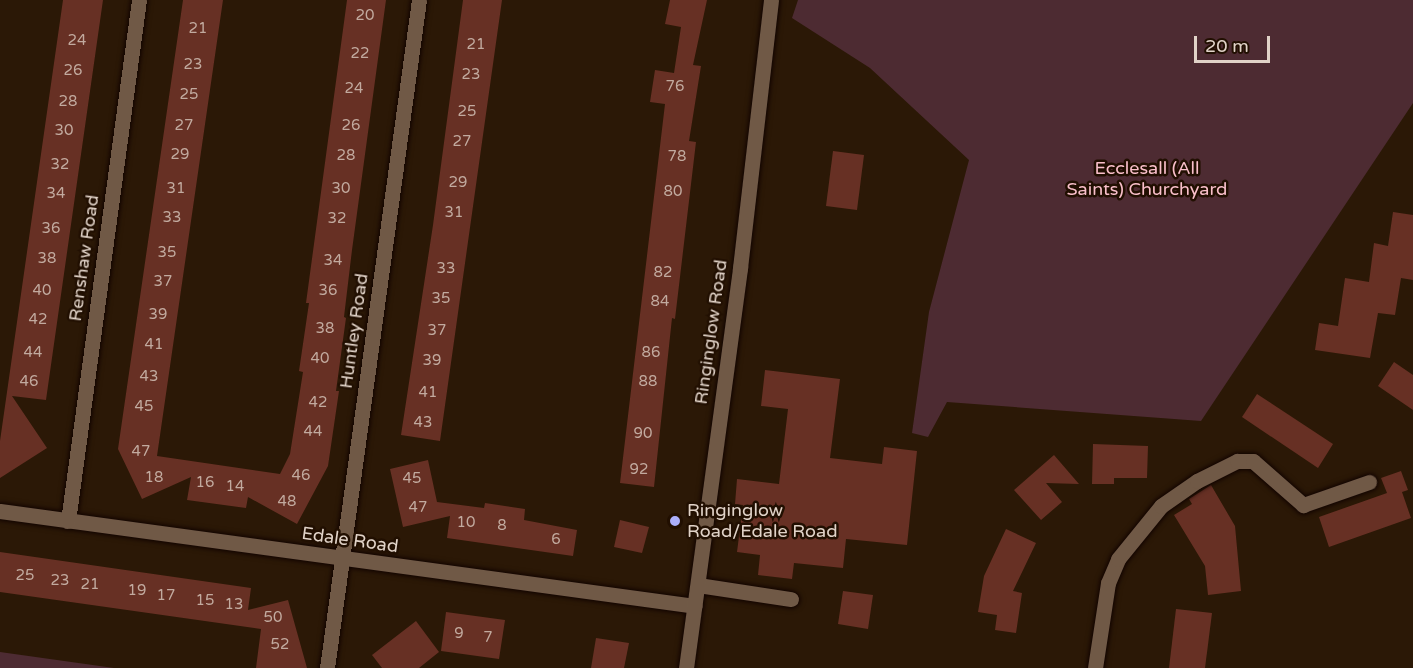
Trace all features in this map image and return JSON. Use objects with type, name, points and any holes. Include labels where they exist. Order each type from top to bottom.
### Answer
[{"type":"street","name":"Renshaw Road","points":[[68,521],[138,0]]},
{"type":"street","name":"Huntley Road","points":[[327,668],[419,0]]},
{"type":"street","name":"Ringinglow Road","points":[[686,668],[740,268],[771,0]]},
{"type":"street","points":[[1095,668],[1108,584],[1118,559],[1161,506],[1197,480],[1237,461],[1253,461],[1303,505],[1369,482]]},
{"type":"street","name":"Edale Road","points":[[0,511],[694,606]]},
{"type":"street","points":[[698,585],[791,599]]},
{"type":"green space","name":"Ecclesall (All Saints) Churchyard","points":[[798,0],[1413,0],[1413,103],[1201,421],[947,402],[928,437],[912,433],[929,312],[969,160],[870,68],[792,18]]},
{"type":"green space","points":[[0,652],[114,668],[0,668]]},
{"type":"building","points":[[63,0],[103,0],[46,400],[12,396],[47,448],[0,478],[0,441]]},
{"type":"building","points":[[183,0],[223,0],[157,456],[280,474],[290,454],[303,372],[299,371],[309,303],[306,303],[347,0],[386,0],[352,250],[336,391],[339,391],[328,466],[297,524],[248,497],[246,508],[187,500],[191,477],[142,499],[118,449]]},
{"type":"building","points":[[463,0],[502,0],[440,441],[401,435],[433,225]]},
{"type":"building","points":[[670,0],[707,0],[693,65],[701,66],[689,141],[696,142],[675,319],[672,318],[654,487],[620,483],[665,104],[650,102],[655,70],[674,73],[681,27],[665,24]]},
{"type":"building","points":[[833,151],[864,155],[857,210],[826,206]]},
{"type":"building","points":[[1393,212],[1413,215],[1413,280],[1401,278],[1395,315],[1378,313],[1370,358],[1315,350],[1319,323],[1338,326],[1345,278],[1369,282],[1374,243],[1388,246]]},
{"type":"building","points":[[1394,362],[1413,375],[1413,410],[1378,386]]},
{"type":"building","points":[[765,370],[840,379],[830,458],[882,464],[884,447],[917,451],[907,545],[846,539],[843,568],[794,563],[792,579],[758,575],[760,555],[737,552],[743,505],[735,504],[737,479],[779,484],[788,409],[761,406]]},
{"type":"building","points":[[1257,394],[1333,444],[1318,468],[1242,417]]},
{"type":"building","points":[[1093,444],[1148,446],[1147,478],[1114,478],[1114,484],[1092,484]]},
{"type":"building","points":[[1054,455],[1079,484],[1046,483],[1062,502],[1041,520],[1014,490]]},
{"type":"building","points":[[428,460],[437,502],[484,508],[485,503],[525,509],[524,520],[577,530],[573,556],[447,538],[450,516],[403,527],[390,469]]},
{"type":"building","points":[[1401,471],[1408,490],[1402,492],[1411,518],[1329,547],[1319,517],[1387,493],[1381,478]]},
{"type":"building","points":[[1211,485],[1235,526],[1241,591],[1208,595],[1205,566],[1174,515],[1192,504],[1189,499]]},
{"type":"building","points":[[620,520],[649,527],[642,553],[614,547]]},
{"type":"building","points":[[1006,529],[1036,543],[1013,591],[1022,593],[1016,633],[995,630],[997,615],[978,612],[984,576]]},
{"type":"building","points":[[0,552],[251,588],[248,610],[288,600],[307,668],[256,668],[261,629],[0,592]]},
{"type":"building","points":[[843,591],[873,595],[868,629],[838,624]]},
{"type":"building","points":[[1176,609],[1212,613],[1205,668],[1169,668]]},
{"type":"building","points":[[446,612],[505,620],[499,659],[441,651]]},
{"type":"building","points":[[416,621],[439,652],[419,668],[382,668],[372,655]]},
{"type":"building","points":[[596,638],[629,643],[624,668],[591,668]]},
{"type":"place","name":"Ringinglow Road/Edale Road","points":[[675,521]]}]
